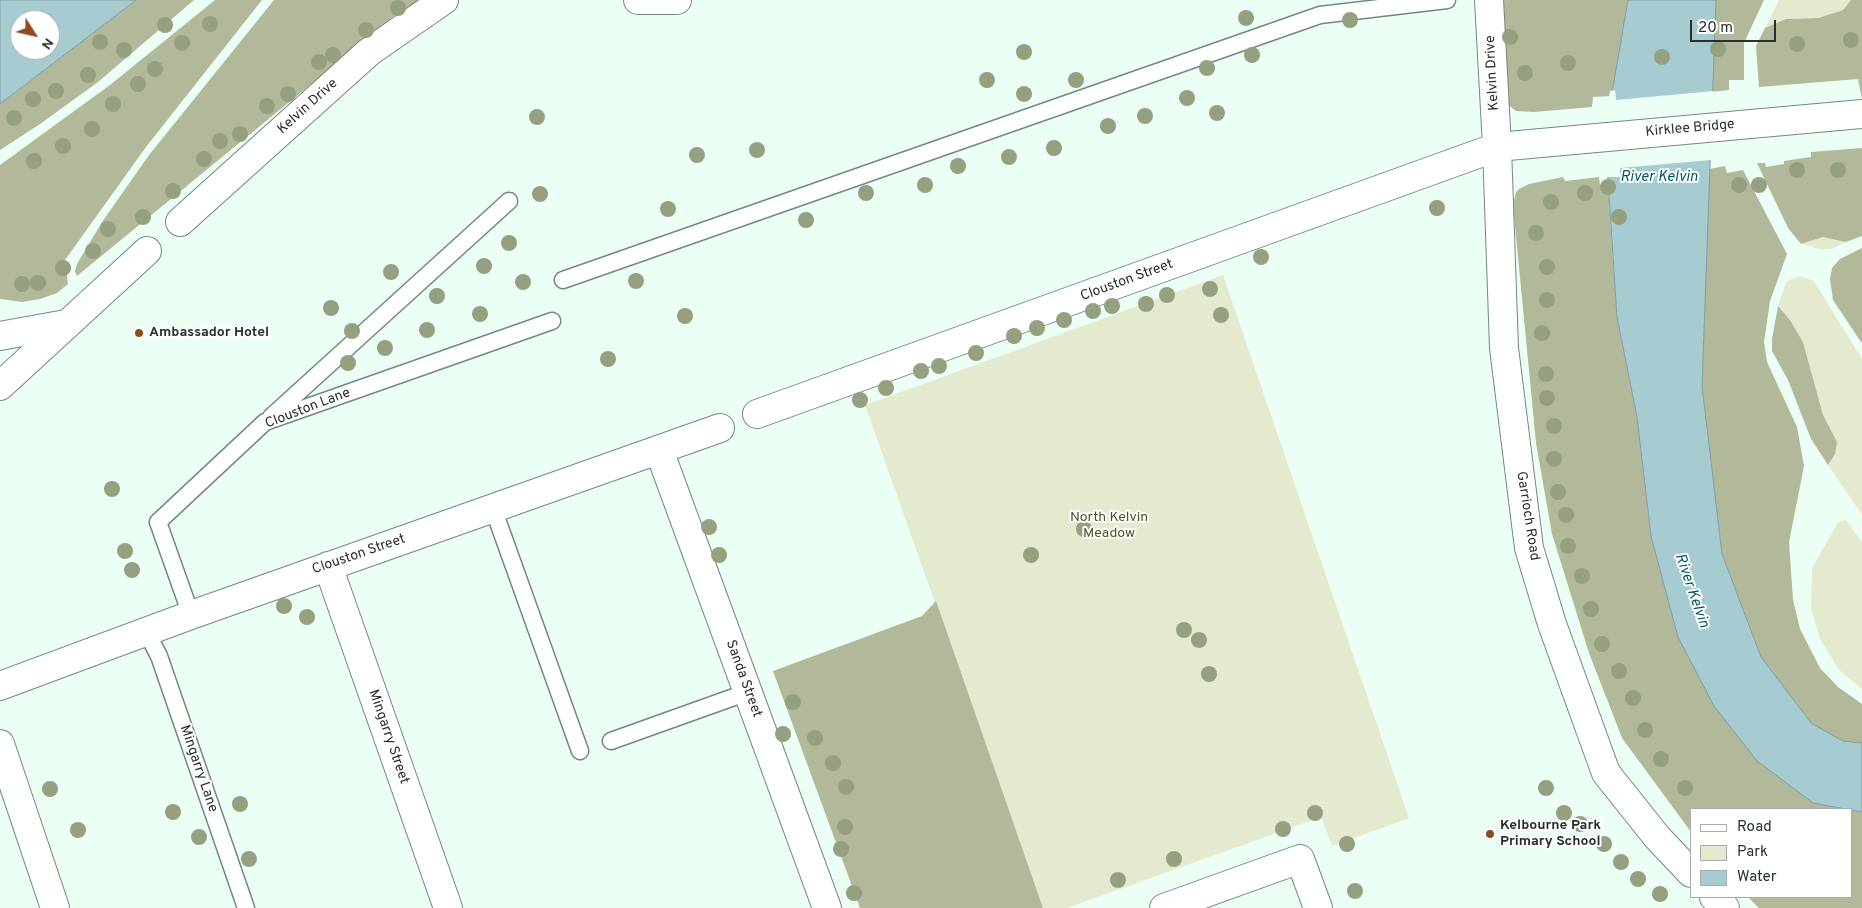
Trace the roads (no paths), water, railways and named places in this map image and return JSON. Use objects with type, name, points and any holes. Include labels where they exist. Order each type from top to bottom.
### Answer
[{"type":"street","name":"Kelvin Drive","points":[[180,222],[369,52],[444,0]]},
{"type":"street","points":[[638,0],[677,0]]},
{"type":"street","name":"Kelvin Drive","points":[[1489,0],[1508,146]]},
{"type":"street","name":"Kirklee Bridge","points":[[1508,146],[1861,114]]},
{"type":"street","name":"Clouston Street","points":[[757,414],[1508,146]]},
{"type":"street","name":"Garrioch Road","points":[[1508,146],[1504,348],[1529,548],[1552,624],[1606,773],[1657,838],[1690,872]]},
{"type":"street","points":[[0,386],[147,251]]},
{"type":"street","points":[[0,336],[66,324]]},
{"type":"street","name":"Clouston Street","points":[[0,686],[146,631],[720,428]]},
{"type":"street","name":"Sanda Street","points":[[659,450],[827,908]]},
{"type":"street","name":"Mingarry Street","points":[[328,566],[448,908]]},
{"type":"street","points":[[0,744],[54,908]]},
{"type":"street","points":[[1164,908],[1300,859],[1318,908]]},
{"type":"street","points":[[1715,898],[1725,908]]},
{"type":"lane","points":[[563,280],[1320,15],[1447,0]]},
{"type":"lane","points":[[265,422],[509,201]]},
{"type":"lane","name":"Clouston Lane","points":[[191,615],[158,522],[265,422],[552,321]]},
{"type":"lane","points":[[493,508],[580,751]]},
{"type":"lane","name":"Mingarry Lane","points":[[146,631],[160,656],[246,908]]},
{"type":"lane","points":[[611,741],[748,692]]},
{"type":"water","points":[[0,0],[136,0],[60,58],[60,10],[10,10],[10,60],[58,60],[0,104]]},
{"type":"water","name":"River Kelvin","points":[[1628,0],[1716,0],[1702,386],[1722,554],[1761,657],[1811,723],[1843,741],[1862,743],[1862,812],[1852,810],[1852,808],[1813,803],[1757,761],[1714,706],[1678,637],[1651,536],[1637,417],[1617,317],[1605,134]]},
{"type":"place","name":"Ambassador Hotel","points":[[139,333]]},
{"type":"place","name":"Kelbourne Park Primary School","points":[[1490,834]]},
{"type":"park label","name":"North Kelvin Meadow","points":[[1109,526]]}]
